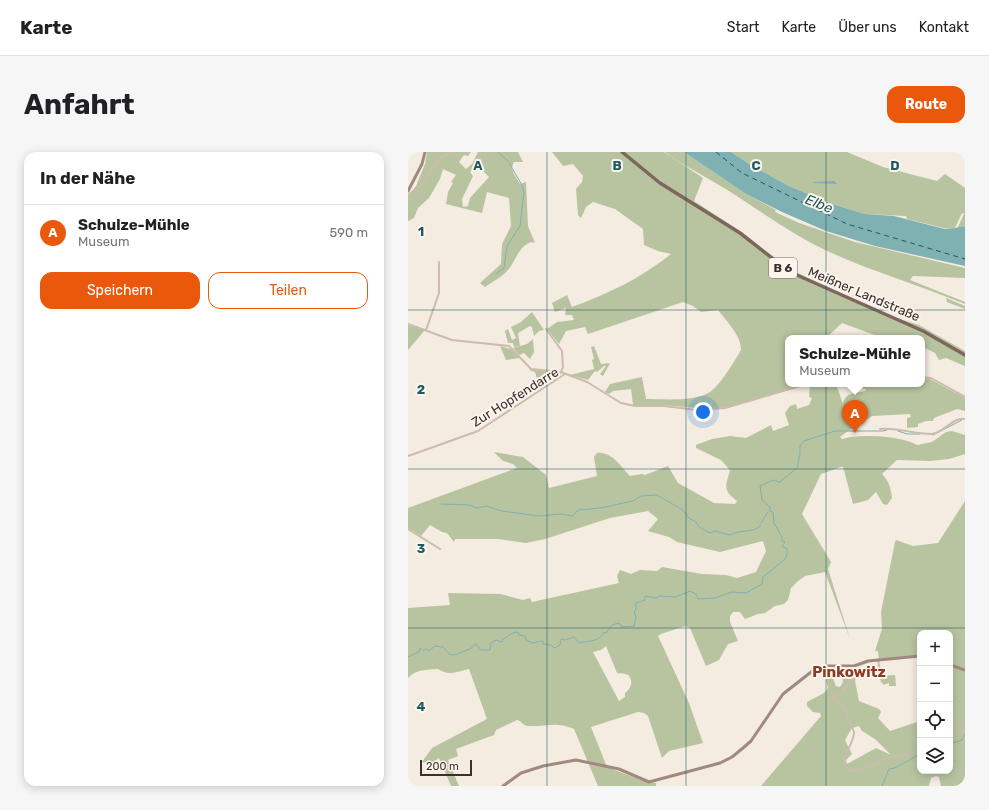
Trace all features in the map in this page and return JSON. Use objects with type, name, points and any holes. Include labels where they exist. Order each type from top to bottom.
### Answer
[{"type":"main road","name":"Meißner Landstraße","points":[[622,152],[660,182],[740,233],[790,272],[923,330],[964,354]]},
{"type":"street","points":[[408,191],[413,184],[422,164],[425,152]]},
{"type":"street","points":[[408,195],[422,184],[440,158],[453,152]]},
{"type":"street","points":[[478,161],[480,152]]},
{"type":"street","points":[[426,330],[439,293],[439,262]]},
{"type":"street","points":[[408,324],[452,340],[506,346],[512,348],[524,363],[531,368],[561,372],[565,374]]},
{"type":"street","points":[[428,326],[429,331]]},
{"type":"street","points":[[546,329],[562,351],[563,367],[561,372]]},
{"type":"street","name":"Zur Hopfendarre","points":[[408,456],[478,431],[565,374],[587,382],[628,405],[664,406],[698,410],[719,409],[736,406],[798,387]]},
{"type":"street","points":[[925,377],[931,378],[965,397]]},
{"type":"street","points":[[880,429],[892,427],[908,432],[931,434],[957,420],[965,419]]},
{"type":"street","points":[[408,529],[440,549]]},
{"type":"street","points":[[502,786],[521,773],[548,765],[576,760],[619,769],[649,782],[720,763],[732,757],[751,741],[789,688],[815,669],[825,666],[856,667],[880,660],[917,656]]},
{"type":"street","points":[[880,660],[882,682]]},
{"type":"street","points":[[953,666],[965,670]]},
{"type":"street","points":[[856,667],[855,678],[847,684],[843,692],[832,698],[844,707],[854,732],[845,761],[845,767],[850,770],[865,769],[890,757],[908,756],[917,751]]},
{"type":"street","points":[[953,736],[965,730]]},
{"type":"green space","points":[[427,152],[471,152],[468,156],[464,155],[459,162],[466,169],[472,164],[478,152],[518,152],[523,162],[514,162],[512,168],[520,184],[526,182],[528,226],[535,243],[531,242],[523,247],[506,273],[485,287],[480,283],[501,264],[502,244],[511,226],[509,198],[487,192],[482,213],[446,204],[448,192],[453,183],[451,182],[456,175],[443,169],[440,179],[429,198],[418,208],[414,218],[408,221],[408,196],[416,186],[425,164]],"holes":[[[477,165],[489,177],[470,198],[468,206],[463,207],[462,199],[473,176],[470,172]]]},
{"type":"green space","points":[[552,152],[621,152],[654,179],[741,235],[787,272],[914,328],[965,356],[965,366],[946,358],[939,360],[935,353],[925,348],[925,335],[875,335],[842,323],[829,335],[785,335],[785,387],[794,387],[730,407],[707,409],[663,405],[633,405],[631,389],[613,391],[609,394],[605,392],[610,384],[642,377],[646,399],[688,399],[704,395],[710,392],[723,378],[741,350],[739,339],[718,310],[701,312],[693,306],[683,302],[588,334],[585,327],[566,331],[559,344],[547,329],[557,322],[574,320],[572,315],[565,315],[566,308],[555,312],[552,303],[567,295],[572,307],[598,297],[624,285],[648,271],[671,254],[658,251],[644,245],[643,229],[615,209],[593,202],[586,207],[581,218],[578,215],[576,189],[582,182],[583,176],[573,164],[563,166]]},
{"type":"green space","points":[[624,152],[664,152],[703,178],[694,201],[743,233],[785,267],[845,295],[786,269],[756,244],[664,184]]},
{"type":"green space","points":[[665,152],[684,152],[746,194],[776,210],[775,212],[799,223],[855,242],[965,268],[965,278],[913,276],[910,280],[965,302],[965,304],[871,269],[815,245],[706,177],[682,164]]},
{"type":"green space","points":[[731,152],[847,152],[883,167],[937,181],[945,174],[965,188],[965,227],[958,227],[964,214],[962,213],[955,228],[952,230],[907,219],[906,216],[865,214],[832,204],[789,186],[754,167]]},
{"type":"green space","points":[[946,298],[965,306],[965,309],[947,302]]},
{"type":"green space","points":[[532,312],[544,330],[539,331],[534,336],[532,327],[530,326],[518,333],[520,346],[514,347],[513,343],[508,343],[505,331],[508,329],[512,340],[516,338],[511,327],[521,322]]},
{"type":"green space","points":[[897,318],[919,325],[965,351],[965,353]]},
{"type":"green space","points":[[408,325],[425,330],[408,350]]},
{"type":"green space","points":[[533,339],[534,352],[530,359],[524,353],[519,355],[513,348],[527,344]]},
{"type":"green space","points":[[500,346],[513,350],[519,358],[506,360]]},
{"type":"green space","points":[[594,346],[601,364],[610,363],[603,376],[600,374],[606,366],[597,372],[595,371],[588,380],[570,375],[594,369],[592,360],[594,359],[591,347]]},
{"type":"green space","points":[[531,369],[561,374],[540,389],[535,372],[529,370]]},
{"type":"green space","points":[[925,378],[930,379],[965,398],[965,411],[957,409],[934,418],[933,421],[926,421],[918,424],[918,427],[907,428],[907,418],[911,417],[910,414],[872,416],[862,422],[859,427],[851,429],[840,437],[842,439],[859,436],[881,436],[902,439],[917,445],[932,442],[946,432],[952,431],[965,435],[965,454],[949,459],[930,461],[897,460],[882,474],[888,482],[892,495],[892,498],[887,505],[883,504],[876,492],[868,500],[853,504],[843,467],[821,474],[802,514],[831,562],[828,569],[850,639],[825,572],[805,576],[791,588],[788,600],[784,604],[775,606],[765,613],[745,619],[740,612],[733,612],[730,616],[730,622],[738,641],[728,644],[719,660],[706,666],[690,628],[685,626],[658,636],[689,703],[703,743],[669,751],[662,758],[648,716],[644,713],[638,712],[591,727],[607,767],[646,782],[656,783],[656,786],[598,786],[574,729],[561,725],[526,726],[517,720],[496,730],[494,735],[456,749],[458,756],[448,760],[459,786],[451,786],[439,758],[430,764],[422,762],[432,748],[487,719],[469,669],[449,673],[438,669],[418,671],[408,678],[408,608],[450,605],[448,593],[501,594],[523,600],[530,598],[532,602],[619,583],[617,576],[620,570],[631,574],[640,570],[657,571],[662,567],[702,574],[726,575],[737,578],[756,572],[766,551],[763,541],[720,552],[677,542],[669,537],[648,531],[658,519],[648,511],[610,518],[545,539],[526,543],[498,539],[455,539],[454,542],[447,533],[442,532],[430,525],[421,536],[408,528],[408,508],[517,468],[513,464],[503,461],[494,452],[523,457],[546,475],[549,488],[597,476],[594,457],[597,453],[602,453],[607,454],[616,460],[630,476],[645,475],[668,466],[678,483],[714,503],[735,504],[737,501],[729,494],[726,487],[730,470],[721,460],[696,448],[696,445],[712,439],[730,436],[746,438],[771,425],[773,431],[789,425],[785,413],[790,406],[796,404],[797,409],[809,405],[812,398],[809,397],[810,387],[837,387],[843,404],[844,400],[848,396],[865,391],[866,389],[854,387],[925,387]],"holes":[[[606,646],[617,673],[626,674],[631,679],[630,687],[625,693],[625,697],[619,701],[593,652],[601,650]]]},
{"type":"green space","points":[[965,501],[965,786],[941,786],[939,777],[936,776],[931,778],[929,786],[761,786],[821,716],[820,713],[813,712],[807,706],[807,702],[824,693],[828,688],[826,680],[832,676],[836,686],[840,687],[843,682],[842,676],[848,677],[854,670],[859,670],[855,681],[859,701],[879,709],[881,712],[878,718],[890,731],[917,722],[917,774],[953,774],[953,630],[917,630],[917,655],[879,659],[878,651],[875,651],[882,629],[881,612],[895,542],[896,540],[913,546],[938,543]],"holes":[[[859,726],[862,731],[875,739],[891,755],[876,748],[847,764],[846,760],[852,754],[845,740],[852,728]]]},
{"type":"green space","points":[[895,675],[896,686],[889,686],[889,683],[883,685],[881,676]]},
{"type":"water","name":"Elbe","points":[[684,152],[731,152],[754,167],[789,186],[832,204],[865,214],[894,216],[945,229],[965,227],[965,266],[875,246],[826,231],[782,212],[746,194]]},
{"type":"water","points":[[834,181],[837,184],[813,183],[814,182]]},
{"type":"waterway","points":[[498,152],[508,161]]},
{"type":"waterway","points":[[496,274],[504,268],[507,246],[520,226],[524,193],[522,185],[509,163]]},
{"type":"waterway","points":[[933,435],[962,420]]},
{"type":"waterway","points":[[408,657],[419,652],[420,648],[423,651],[426,649],[429,651],[435,646],[443,647],[449,654],[454,655],[470,649],[476,644],[481,650],[490,650],[491,643],[496,640],[502,642],[508,636],[518,632],[519,635],[525,636],[526,640],[532,643],[543,641],[543,644],[550,645],[555,648],[560,645],[561,639],[565,640],[574,637],[579,643],[597,640],[604,632],[606,633],[612,625],[619,623],[622,627],[634,626],[636,617],[634,612],[636,609],[636,603],[645,600],[644,598],[646,596],[656,598],[659,596],[676,597],[690,591],[696,594],[698,599],[715,598],[732,592],[746,593],[762,584],[763,577],[785,559],[787,555],[787,549],[782,546],[785,542],[782,541],[782,537],[774,523],[773,512],[770,511],[770,507],[762,500],[760,486],[773,480],[780,482],[797,468],[800,446],[804,441],[835,431],[887,430]]},
{"type":"waterway","points":[[898,431],[907,434],[920,434]]},
{"type":"waterway","points":[[441,504],[470,505],[477,508],[486,506],[502,511],[539,516],[561,514],[573,516],[578,510],[600,508],[633,501],[641,496],[657,495],[683,510],[689,518],[696,522],[699,527],[710,533],[715,531],[730,535],[738,532],[754,530],[761,525]]},
{"type":"waterway","points":[[761,523],[768,512]]},
{"type":"waterway","points":[[953,743],[962,740],[965,734]]},
{"type":"waterway","points":[[882,786],[889,769],[895,768],[917,756]]},
{"type":"ferry route","points":[[716,152],[742,173],[847,224],[965,259]]},
{"type":"place","name":"Schulze-Mühle","points":[[855,433]]},
{"type":"district","name":"Pinkowitz","points":[[849,672]]}]
